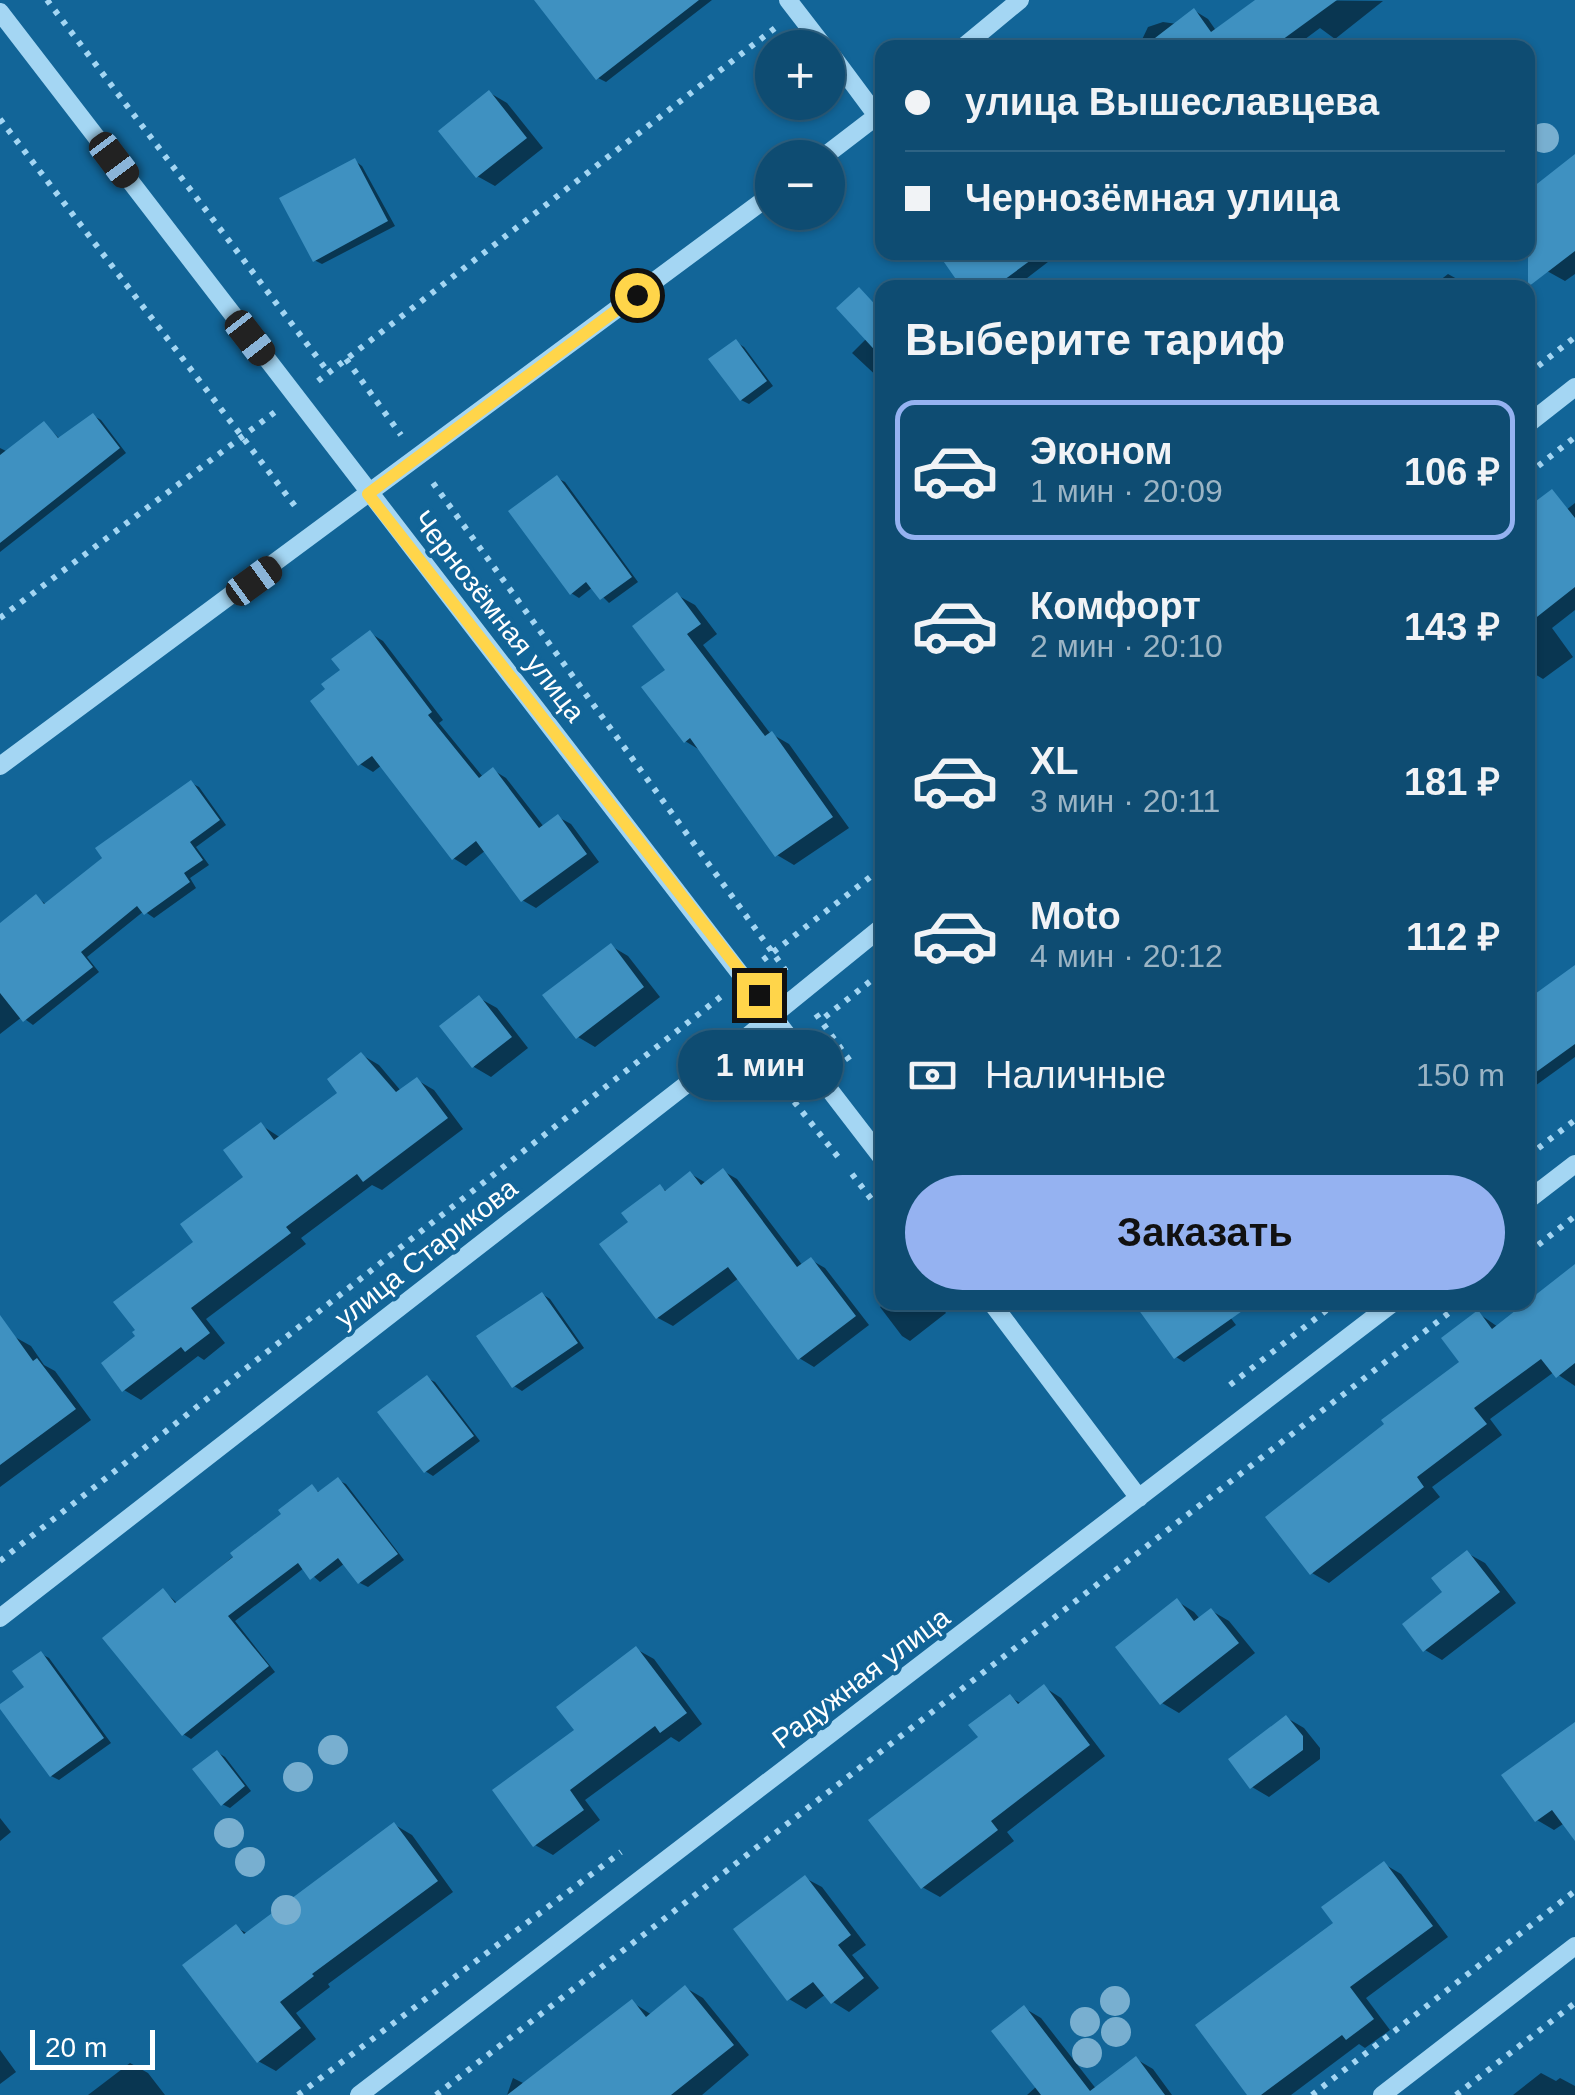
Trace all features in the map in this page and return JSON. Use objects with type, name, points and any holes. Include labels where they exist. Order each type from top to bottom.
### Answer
[{"type":"street","points":[[972,40],[1020,0]]},
{"type":"street","points":[[793,6],[811,30]]},
{"type":"street","name":"Чернозёмная улица","points":[[0,12],[875,1149]]},
{"type":"street","points":[[845,72],[875,108]]},
{"type":"street","points":[[845,141],[875,118]]},
{"type":"street","points":[[0,766],[317,535],[755,207]]},
{"type":"street","points":[[1535,419],[1575,388]]},
{"type":"street","name":"улица Старикова","points":[[0,1618],[875,933]]},
{"type":"street","points":[[1535,1195],[1575,1164]]},
{"type":"street","points":[[997,1310],[1139,1498]]},
{"type":"street","name":"Радужная улица","points":[[359,2095],[1384,1310]]},
{"type":"street","points":[[1382,2095],[1575,1946]]},
{"type":"path","points":[[47,0],[329,374]]},
{"type":"path","points":[[0,618],[329,374],[793,6]]},
{"type":"path","points":[[0,118],[317,535]]},
{"type":"path","points":[[1535,368],[1575,337]]},
{"type":"path","points":[[346,360],[852,1063]]},
{"type":"path","points":[[1535,468],[1575,437]]},
{"type":"path","points":[[0,1561],[875,873]]},
{"type":"path","points":[[1535,1151],[1575,1120]]},
{"type":"path","points":[[1535,1247],[1575,1216]]},
{"type":"path","points":[[436,2095],[1453,1310]]},
{"type":"path","points":[[1312,2095],[1575,1892]]},
{"type":"path","points":[[1456,2095],[1575,2003]]},
{"type":"building","points":[[534,0],[699,0],[596,80]]},
{"type":"building","points":[[1255,0],[1337,0],[1282,40],[1152,40],[1194,8],[1211,32]]},
{"type":"building","points":[[489,90],[527,138],[476,178],[438,131]]},
{"type":"building","points":[[1575,154],[1575,251],[1535,282],[1528,280],[1528,260],[1535,260],[1535,185]]},
{"type":"building","points":[[355,158],[388,221],[313,262],[279,198]]},
{"type":"building","points":[[943,260],[1031,260],[1004,280],[956,280]]},
{"type":"building","points":[[859,287],[875,304],[875,350],[836,308]]},
{"type":"building","points":[[736,339],[767,381],[740,401],[708,359]]},
{"type":"building","points":[[93,413],[120,448],[0,543],[0,455],[44,421],[58,438]]},
{"type":"building","points":[[557,475],[632,577],[600,600],[586,582],[570,595],[508,511]]},
{"type":"building","points":[[1552,489],[1575,518],[1575,587],[1535,618],[1535,502]]},
{"type":"building","points":[[677,592],[701,624],[687,634],[765,736],[772,731],[833,817],[775,857],[690,738],[684,743],[641,687],[665,670],[632,626]]},
{"type":"building","points":[[370,630],[432,712],[428,715],[479,778],[493,767],[539,828],[558,814],[587,854],[521,902],[476,841],[452,860],[372,756],[358,766],[310,701],[325,689],[321,684],[340,670],[331,659]]},
{"type":"building","points":[[191,780],[220,820],[190,842],[203,860],[184,873],[190,882],[144,915],[137,906],[81,952],[93,967],[23,1022],[0,993],[0,923],[36,894],[44,904],[102,858],[95,848]]},
{"type":"building","points":[[611,943],[644,987],[576,1039],[542,995]]},
{"type":"building","points":[[1575,965],[1575,1044],[1535,1073],[1535,994]]},
{"type":"building","points":[[479,995],[512,1037],[472,1068],[439,1026]]},
{"type":"building","points":[[361,1052],[396,1092],[417,1077],[448,1118],[363,1182],[357,1174],[286,1227],[291,1233],[191,1308],[210,1333],[185,1352],[181,1347],[122,1392],[101,1363],[135,1336],[135,1330],[113,1302],[193,1242],[180,1224],[243,1177],[223,1150],[261,1122],[274,1140],[337,1093],[327,1079]]},
{"type":"building","points":[[723,1168],[797,1267],[811,1257],[856,1316],[798,1360],[728,1267],[656,1319],[599,1244],[628,1222],[621,1213],[660,1184],[665,1191],[690,1171],[701,1185]]},
{"type":"building","points":[[1575,1264],[1575,1363],[1556,1378],[1541,1359],[1474,1408],[1487,1424],[1417,1477],[1424,1487],[1310,1575],[1265,1517],[1384,1424],[1381,1420],[1459,1362],[1441,1338],[1478,1310],[1492,1329],[1516,1310],[1535,1310],[1535,1295]]},
{"type":"building","points":[[542,1292],[578,1343],[512,1388],[476,1336]]},
{"type":"building","points":[[1139,1310],[1244,1310],[1174,1359]]},
{"type":"building","points":[[0,1315],[33,1361],[37,1358],[76,1409],[0,1465]]},
{"type":"building","points":[[427,1375],[474,1436],[424,1473],[377,1412]]},
{"type":"building","points":[[338,1477],[398,1554],[358,1584],[338,1558],[310,1580],[298,1563],[228,1616],[269,1666],[182,1736],[102,1638],[163,1588],[175,1603],[281,1514],[278,1510],[312,1484],[318,1492]]},
{"type":"building","points":[[1467,1550],[1500,1592],[1423,1652],[1402,1624],[1442,1592],[1431,1578]]},
{"type":"building","points":[[1177,1598],[1194,1621],[1211,1608],[1239,1643],[1160,1705],[1115,1647]]},
{"type":"building","points":[[636,1646],[687,1713],[660,1733],[655,1726],[570,1790],[584,1810],[533,1847],[492,1790],[574,1730],[556,1707]]},
{"type":"building","points":[[41,1651],[104,1738],[50,1777],[0,1709],[0,1704],[24,1687],[12,1671]]},
{"type":"building","points":[[1044,1684],[1090,1745],[991,1821],[998,1830],[921,1889],[868,1820],[978,1737],[968,1725],[1010,1694],[1018,1704]]},
{"type":"building","points":[[1286,1715],[1303,1736],[1303,1750],[1250,1789],[1228,1759]]},
{"type":"building","points":[[1575,1722],[1575,1841],[1552,1810],[1535,1822],[1501,1775]]},
{"type":"building","points":[[217,1750],[245,1786],[221,1806],[192,1769]]},
{"type":"building","points":[[394,1822],[438,1881],[280,2002],[301,2028],[257,2063],[182,1965],[236,1924],[244,1934]]},
{"type":"building","points":[[1384,1861],[1433,1926],[1350,1987],[1374,2019],[1346,2040],[1342,2035],[1261,2095],[1247,2095],[1195,2025],[1333,1923],[1321,1907]]},
{"type":"building","points":[[805,1875],[851,1935],[838,1945],[864,1978],[831,2004],[813,1982],[787,2001],[733,1929]]},
{"type":"building","points":[[685,1985],[734,2045],[671,2095],[507,2095],[632,1999],[646,2017]]},
{"type":"building","points":[[1024,2005],[1090,2091],[1136,2056],[1165,2095],[1041,2095],[991,2031]]},
{"type":"route","points":[[637,295],[368,494],[759,995]]}]
